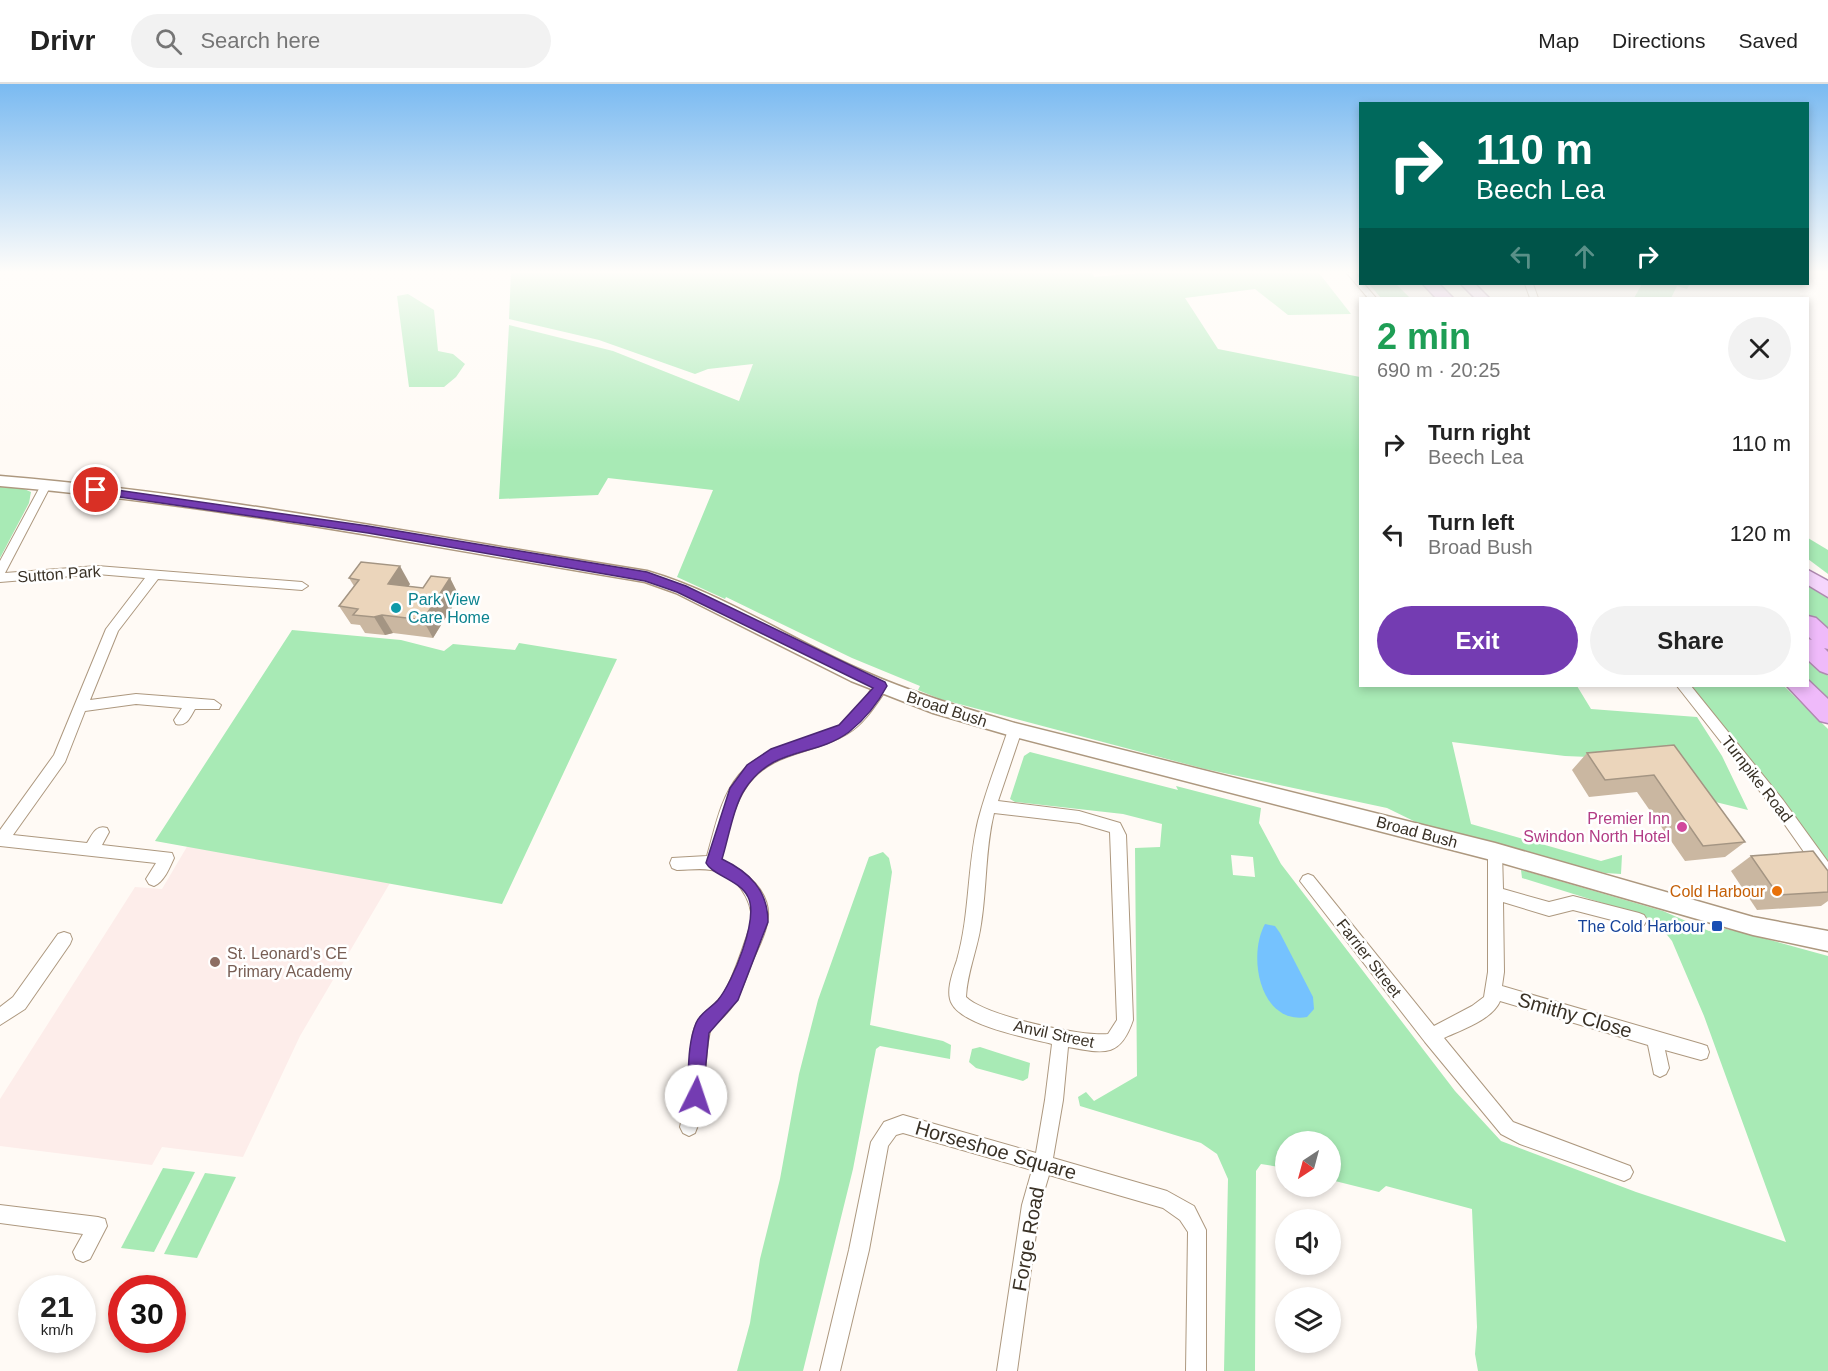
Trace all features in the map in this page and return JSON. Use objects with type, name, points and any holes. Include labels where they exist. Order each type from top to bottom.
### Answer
[{"type":"highway","points":[[1809,625],[1828,641]]},
{"type":"highway","points":[[1809,648],[1828,665]]},
{"type":"highway","points":[[1800,687],[1828,714]]},
{"type":"main road","name":"Broad Bush","points":[[0,481],[46,485],[368,530],[647,577],[682,589],[881,686],[933,706],[1015,730],[1495,852],[1753,926],[1828,941]]},
{"type":"main road","points":[[1809,577],[1828,590]]},
{"type":"street","points":[[0,572],[46,485]]},
{"type":"street","name":"Sutton Park","points":[[0,578],[81,570],[303,586]]},
{"type":"street","points":[[1,840],[54,768],[112,629],[155,574]]},
{"type":"street","points":[[262,598],[272,584]]},
{"type":"street","points":[[713,863],[737,788],[752,769],[776,753],[837,733],[860,714],[881,686]]},
{"type":"street","name":"Turnpike Road","points":[[1685,687],[1778,804],[1828,874]]},
{"type":"street","points":[[80,707],[136,699],[214,705]]},
{"type":"street","points":[[181,720],[192,703]]},
{"type":"street","name":"Anvil Street","points":[[989,806],[1079,817],[1115,827],[1119,835],[1125,1020],[1120,1034],[1112,1042],[1091,1044],[994,1020],[965,1007],[958,999],[959,979],[968,953],[974,916],[982,837],[989,806],[1015,730]]},
{"type":"street","points":[[91,849],[102,832]]},
{"type":"street","points":[[1,840],[167,858],[154,879]]},
{"type":"street","points":[[1431,1036],[1486,1007],[1495,992],[1495,852]]},
{"type":"street","points":[[677,863],[713,863],[733,872],[754,891],[760,916],[757,934],[732,994],[723,1008],[704,1023],[700,1033],[696,1096],[689,1127]]},
{"type":"street","name":"Farrier Street","points":[[1308,881],[1507,1128],[1520,1135],[1624,1172]]},
{"type":"street","points":[[1495,893],[1549,909],[1573,903],[1639,920]]},
{"type":"street","points":[[0,1017],[19,1003],[64,939]]},
{"type":"street","name":"Smithy Close","points":[[1495,992],[1701,1052]]},
{"type":"street","name":"Forge Road","points":[[1007,1371],[1031,1205],[1043,1163],[1061,1036]]},
{"type":"street","points":[[1655,1038],[1660,1068]]},
{"type":"street","name":"Horseshoe Square","points":[[830,1371],[859,1250],[880,1142],[890,1128],[903,1124],[1167,1200],[1187,1213],[1197,1230],[1196,1371]]},
{"type":"street","points":[[0,1214],[98,1226],[83,1252]]},
{"type":"shaded area","name":"St. Leonard's CE Primary Academy","points":[[188,845],[390,883],[300,1036],[243,1157],[162,1147],[152,1165],[0,1146],[0,1099],[135,887],[162,889]]},
{"type":"green space","points":[[402,333],[436,333],[438,351],[453,354],[465,364],[456,377],[444,387],[409,387]]},
{"type":"green space","points":[[509,333],[541,333],[613,351],[739,401],[753,364],[708,369],[695,374],[599,340],[569,333],[1208,333],[1218,349],[1359,377],[1359,687],[1578,687],[1591,709],[1697,717],[1722,756],[1748,810],[1683,794],[1661,760],[1565,756],[1452,742],[1471,824],[1601,861],[1622,855],[1621,874],[1605,873],[1426,827],[1387,808],[1205,769],[940,699],[918,690],[920,686],[852,658],[726,597],[725,599],[677,577],[713,490],[608,478],[598,495],[499,499]]},
{"type":"green space","points":[[0,487],[22,488],[31,492],[29,503],[0,558]]},
{"type":"green space","points":[[1809,539],[1828,550],[1828,574],[1809,560]]},
{"type":"green space","points":[[1809,584],[1828,597],[1828,631],[1809,616]]},
{"type":"green space","points":[[292,630],[401,640],[444,651],[453,644],[515,650],[519,643],[617,659],[502,904],[155,841]]},
{"type":"green space","points":[[1809,659],[1828,676],[1828,702],[1809,683]]},
{"type":"green space","points":[[1693,687],[1785,687],[1828,729],[1828,862]]},
{"type":"green space","points":[[1030,752],[1178,790],[1176,786],[1261,808],[1259,823],[1281,864],[1455,1091],[1501,1141],[1636,1192],[1786,1242],[1704,1016],[1672,941],[1659,925],[1644,916],[1522,878],[1521,870],[1663,911],[1709,931],[1726,929],[1828,956],[1828,1371],[1478,1371],[1475,1354],[1477,1327],[1472,1209],[1386,1186],[1379,1192],[1341,1182],[1341,1131],[1275,1131],[1275,1166],[1261,1164],[1256,1171],[1255,1371],[1224,1371],[1228,1179],[1217,1154],[1201,1143],[1080,1106],[1078,1097],[1086,1092],[1094,1101],[1137,1076],[1135,848],[1160,847],[1162,824],[1123,814],[1015,802],[1010,799],[1024,756]],"holes":[[[1231,855],[1253,857],[1255,877],[1233,875]]]},
{"type":"green space","points":[[883,852],[889,858],[892,872],[870,1025],[943,1041],[951,1045],[950,1059],[880,1046],[876,1049],[853,1169],[803,1371],[737,1371],[750,1323],[760,1259],[780,1179],[799,1074],[818,1000],[869,857]]},
{"type":"green space","points":[[980,1047],[1030,1063],[1028,1078],[1023,1081],[976,1068],[969,1062],[972,1049]]},
{"type":"green space","points":[[163,1168],[195,1172],[154,1252],[121,1248]]},
{"type":"green space","points":[[205,1173],[236,1177],[197,1258],[164,1254]]},
{"type":"water","points":[[1265,924],[1275,926],[1280,933],[1313,997],[1314,1009],[1307,1017],[1291,1017],[1278,1010],[1268,1000],[1258,970],[1257,953]]},
{"type":"building","points":[[361,562],[400,566],[388,584],[423,588],[431,576],[450,578],[423,620],[382,615],[374,617],[353,615],[358,609],[339,606],[359,580],[349,578]]},
{"type":"building","points":[[1674,745],[1745,842],[1703,846],[1654,775],[1605,780],[1587,753]]},
{"type":"building","points":[[1813,851],[1828,871],[1828,892],[1778,895],[1751,856]]},
{"type":"place","name":"Park View Care Home","points":[[396,608]]},
{"type":"place","name":"Premier Inn Swindon North Hotel","points":[[1682,827]]},
{"type":"place","name":"Cold Harbour","points":[[1777,891]]},
{"type":"place","name":"The Cold Harbour","points":[[1717,926]]},
{"type":"place","name":"St. Leonard's CE Primary Academy","points":[[215,962]]},
{"type":"route","points":[[96,490],[368,530],[647,577],[682,589],[826,662],[881,686],[860,714],[844,729],[776,753],[752,769],[737,788],[713,863],[733,872],[754,891],[760,909],[760,922],[732,994],[723,1008],[704,1023],[700,1033],[696,1096]]}]
